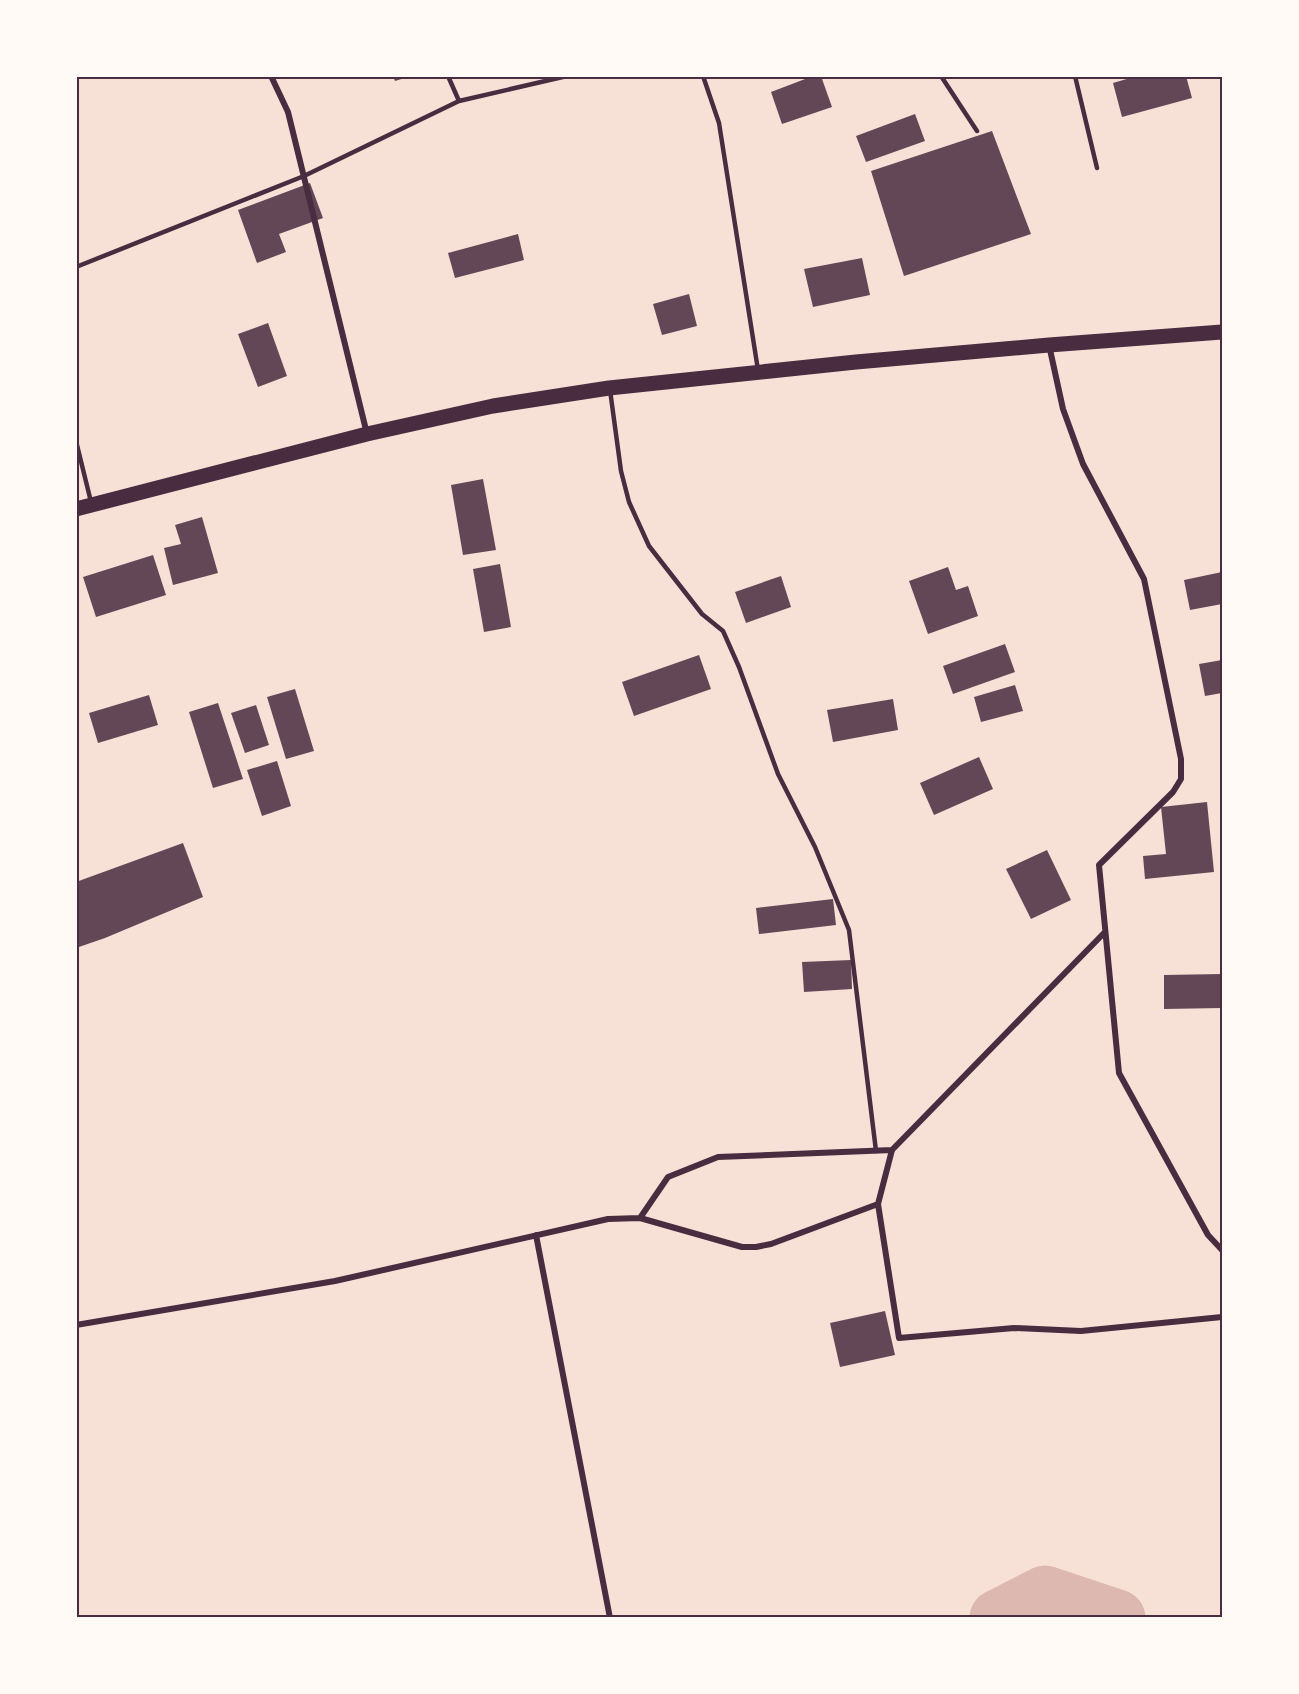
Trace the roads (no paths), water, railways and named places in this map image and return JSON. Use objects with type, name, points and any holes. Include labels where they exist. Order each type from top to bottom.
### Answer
[{"type":"main road","points":[[76,509],[367,434],[493,406],[609,388],[1049,345],[1222,332]]},
{"type":"street","points":[[271,76],[288,112],[367,434]]},
{"type":"street","points":[[1049,345],[1063,409],[1083,465],[1144,579],[1181,759],[1181,779],[1173,792],[1099,865],[1119,1073],[1208,1235],[1222,1250]]},
{"type":"street","points":[[1105,932],[892,1150],[878,1204],[899,1338],[1014,1328],[1081,1331],[1222,1317]]},
{"type":"street","points":[[640,1218],[668,1177],[718,1157],[892,1150]]},
{"type":"street","points":[[76,1325],[335,1281],[608,1219],[640,1218],[742,1247],[756,1247],[771,1244],[878,1204]]},
{"type":"street","points":[[536,1236],[610,1617]]},
{"type":"lane","points":[[448,76],[459,101]]},
{"type":"lane","points":[[76,267],[304,176],[459,101],[567,76]]},
{"type":"lane","points":[[703,76],[719,123],[759,373]]},
{"type":"lane","points":[[941,76],[977,131]]},
{"type":"lane","points":[[1075,76],[1098,168]]},
{"type":"lane","points":[[609,388],[621,471],[629,502],[649,546],[702,614],[723,631],[740,667],[778,774],[815,847],[849,930],[876,1151]]},
{"type":"lane","points":[[76,441],[92,505]]},
{"type":"waterway","points":[[998,1618],[1045,1594],[1117,1618]]}]
